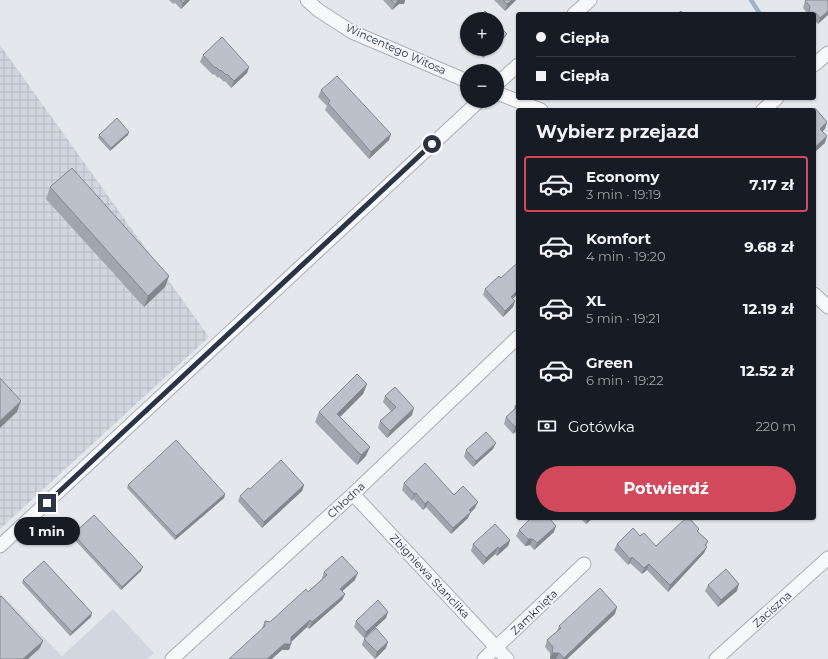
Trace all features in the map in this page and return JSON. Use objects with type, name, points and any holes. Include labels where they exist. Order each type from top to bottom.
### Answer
[{"type":"street","name":"Wincentego Witosa","points":[[307,0],[318,10],[352,32],[460,78]]},
{"type":"street","points":[[576,12],[590,0]]},
{"type":"street","points":[[816,63],[828,53]]},
{"type":"street","points":[[504,78],[516,67]]},
{"type":"street","points":[[504,96],[536,108]]},
{"type":"street","points":[[765,108],[775,100]]},
{"type":"street","points":[[0,546],[471,108]]},
{"type":"street","points":[[816,296],[828,307]]},
{"type":"street","name":"Chłodna","points":[[172,659],[353,494],[516,340]]},
{"type":"street","name":"Zbigniewa Stanclika","points":[[353,494],[507,659]]},
{"type":"street","name":"Zaciszna","points":[[716,659],[828,558]]},
{"type":"street","name":"Zamknięta","points":[[484,659],[584,564]]},
{"type":"shaded area","points":[[0,45],[209,337],[0,529]]},
{"type":"shaded area","points":[[0,593],[62,656],[113,609],[154,653],[147,659],[0,659]]},
{"type":"building","points":[[391,0],[398,0],[395,4]]},
{"type":"building","points":[[503,0],[512,0],[507,4]]},
{"type":"building","points":[[828,0],[828,11],[820,18],[816,12],[809,12],[810,6],[805,1]]},
{"type":"building","points":[[222,37],[249,67],[234,81],[227,74],[226,75],[216,67],[215,68],[203,55]]},
{"type":"building","points":[[337,76],[391,134],[371,152],[328,103],[330,101],[321,90]]},
{"type":"building","points":[[816,109],[827,122],[820,129],[827,136],[816,146]]},
{"type":"building","points":[[117,118],[129,132],[111,148],[99,135]]},
{"type":"building","points":[[72,168],[169,276],[148,296],[50,187]]},
{"type":"building","points":[[516,264],[516,292],[511,297],[515,301],[505,311],[485,289],[499,276],[501,278]]},
{"type":"building","points":[[357,374],[367,384],[337,414],[370,447],[361,455],[319,412]]},
{"type":"building","points":[[0,378],[21,401],[0,421]]},
{"type":"building","points":[[395,387],[414,408],[390,431],[380,421],[396,407],[385,396]]},
{"type":"building","points":[[516,408],[515,427],[506,417]]},
{"type":"building","points":[[486,432],[496,443],[476,461],[466,450]]},
{"type":"building","points":[[176,440],[225,494],[176,536],[128,485]]},
{"type":"building","points":[[281,460],[304,485],[264,522],[240,496],[248,488],[250,489]]},
{"type":"building","points":[[425,463],[454,495],[463,486],[478,502],[469,510],[471,512],[453,528],[428,501],[425,504],[416,493],[414,494],[404,483]]},
{"type":"building","points":[[94,515],[143,567],[122,587],[73,534]]},
{"type":"building","points":[[529,520],[551,520],[556,526],[537,543],[533,539],[528,539],[519,530]]},
{"type":"building","points":[[684,520],[691,520],[699,529],[697,531],[708,541],[705,545],[707,547],[670,585],[649,564],[644,568],[632,557],[630,559],[617,544],[633,528],[640,536],[644,533],[656,546]]},
{"type":"building","points":[[495,524],[510,540],[499,549],[498,547],[486,558],[473,544]]},
{"type":"building","points":[[342,556],[358,573],[340,589],[345,594],[312,622],[310,620],[291,637],[291,644],[284,644],[267,659],[229,659],[265,626],[265,621],[270,622],[306,589],[308,592],[327,575],[324,572]]},
{"type":"building","points":[[44,561],[92,613],[72,632],[23,580]]},
{"type":"building","points":[[726,569],[739,584],[721,600],[708,585]]},
{"type":"building","points":[[600,588],[617,607],[564,658],[559,653],[552,653],[553,647],[547,640],[561,628],[559,626]]},
{"type":"building","points":[[1,596],[43,641],[23,659],[0,659]]},
{"type":"building","points":[[378,600],[388,612],[366,632],[356,621]]},
{"type":"building","points":[[376,628],[388,642],[377,652],[364,639]]},
{"type":"waterway","points":[[751,0],[759,12]]},
{"type":"route","points":[[47,503],[432,144]]}]
